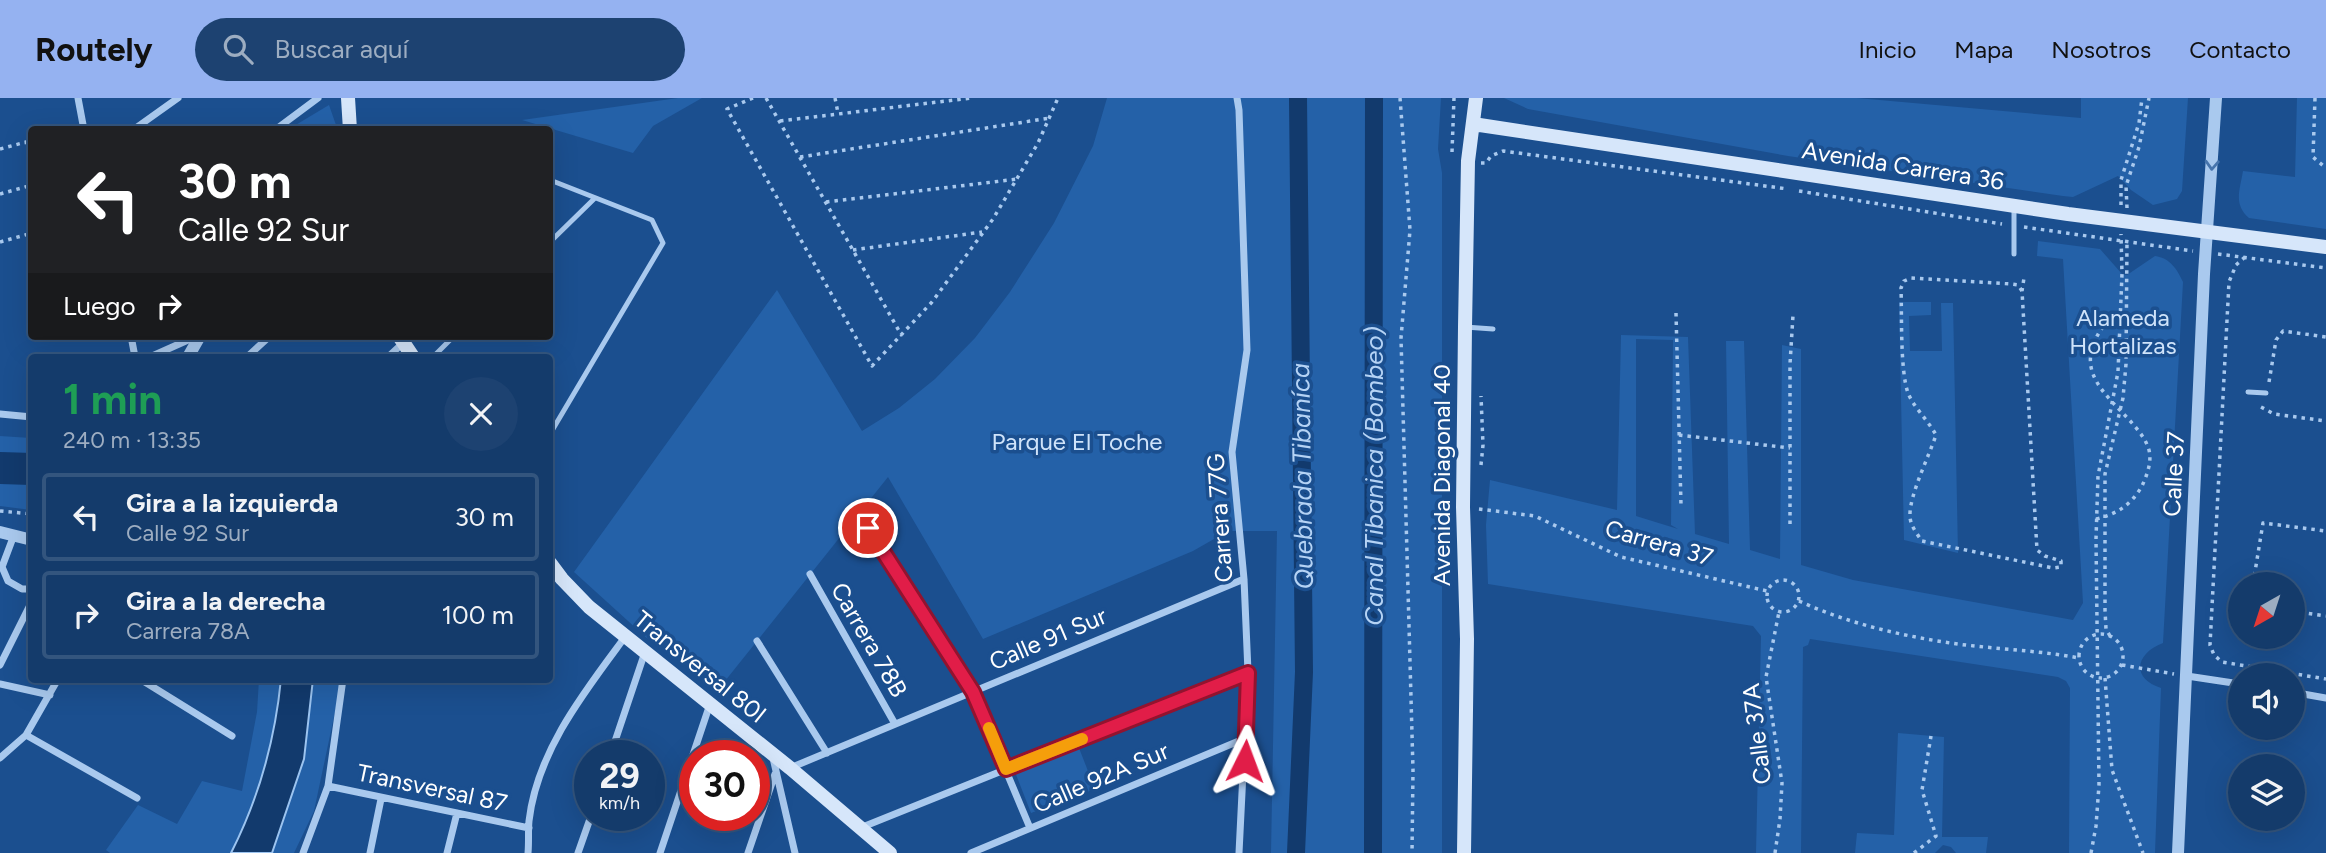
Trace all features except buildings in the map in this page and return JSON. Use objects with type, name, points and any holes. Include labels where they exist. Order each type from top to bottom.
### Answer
[{"type":"main road","points":[[348,98],[350,126]]},
{"type":"main road","name":"Avenida Diagonal 40","points":[[1465,853],[1467,639],[1462,507],[1468,161],[1476,98]]},
{"type":"main road","name":"Avenida Carrera 36","points":[[1473,124],[2014,206],[2326,247]]},
{"type":"main road","name":"Transversal 80I","points":[[553,568],[579,598],[772,754],[783,770],[890,853]]},
{"type":"street","points":[[78,98],[84,126]]},
{"type":"street","points":[[139,126],[178,98]]},
{"type":"street","points":[[280,126],[318,98]]},
{"type":"street","name":"Carrera 77G","points":[[1237,98],[1247,350],[1232,453],[1244,579],[1248,673],[1239,853]]},
{"type":"street","name":"Calle 37","points":[[2178,853],[2207,232],[2216,98]]},
{"type":"street","points":[[157,354],[190,340]]},
{"type":"street","points":[[250,354],[266,340]]},
{"type":"street","points":[[0,414],[28,417]]},
{"type":"street","points":[[868,528],[973,692],[1030,828]]},
{"type":"street","points":[[0,532],[28,539]]},
{"type":"street","points":[[13,535],[2,567],[8,581],[22,589],[28,589]]},
{"type":"street","name":"Carrera 78B","points":[[810,574],[895,724]]},
{"type":"street","name":"Calle 91 Sur","points":[[783,770],[1244,579]]},
{"type":"street","points":[[0,665],[28,609]]},
{"type":"street","points":[[528,853],[529,828],[537,785],[550,749],[587,687],[625,636]]},
{"type":"street","points":[[757,641],[828,753]]},
{"type":"street","points":[[615,740],[645,652]]},
{"type":"street","points":[[860,828],[1248,673]]},
{"type":"street","points":[[2187,676],[2228,682]]},
{"type":"street","points":[[0,758],[26,735],[56,683]]},
{"type":"street","points":[[146,683],[232,736]]},
{"type":"street","points":[[303,853],[328,786],[342,683]]},
{"type":"street","points":[[0,684],[50,695]]},
{"type":"street","points":[[2305,694],[2326,698]]},
{"type":"street","points":[[660,853],[710,704]]},
{"type":"street","points":[[26,735],[137,798]]},
{"type":"street","name":"Calle 92A Sur","points":[[971,853],[1246,738]]},
{"type":"street","points":[[748,853],[783,770]]},
{"type":"street","points":[[783,770],[794,853]]},
{"type":"street","name":"Transversal 87","points":[[328,786],[529,828]]},
{"type":"street","points":[[370,853],[381,799]]},
{"type":"street","points":[[447,853],[457,814]]},
{"type":"street","points":[[581,852],[586,831]]},
{"type":"lane","points":[[553,181],[652,220],[663,243],[553,429]]},
{"type":"lane","points":[[553,239],[595,198]]},
{"type":"lane","points":[[2014,206],[2014,254]]},
{"type":"lane","points":[[1465,327],[1493,329]]},
{"type":"lane","points":[[436,354],[450,340]]},
{"type":"lane","points":[[2248,392],[2266,393]]},
{"type":"path","points":[[753,98],[727,109],[873,366],[932,302],[983,232],[1018,179],[1058,98]]},
{"type":"path","points":[[766,98],[902,336]]},
{"type":"path","points":[[835,98],[838,114]]},
{"type":"path","points":[[780,121],[971,98]]},
{"type":"path","points":[[1400,98],[1410,230],[1401,338],[1413,770],[1412,853]]},
{"type":"path","points":[[2124,221],[2121,180],[2139,123],[2142,98]]},
{"type":"path","points":[[2110,635],[2097,634],[2085,640],[2081,646],[2078,658],[2083,670],[2098,678],[2115,674],[2122,665],[2123,652],[2120,645],[2106,629],[2105,474],[2120,410],[2127,345],[2124,242],[2126,186],[2139,147],[2149,98]]},
{"type":"path","points":[[2315,98],[2313,157],[2326,168]]},
{"type":"path","points":[[800,156],[1050,118]]},
{"type":"path","points":[[0,149],[26,142],[28,149]]},
{"type":"path","points":[[1468,161],[1486,163],[1492,156],[1503,151],[1792,190],[2124,242],[2326,266]]},
{"type":"path","points":[[826,202],[1018,179]]},
{"type":"path","points":[[0,194],[28,186]]},
{"type":"path","points":[[853,250],[983,232]]},
{"type":"path","points":[[0,242],[28,234]]},
{"type":"path","points":[[2091,853],[2099,785],[2096,519],[2098,476],[2118,372],[2124,242]]},
{"type":"path","points":[[2244,257],[2236,265],[2229,282],[2210,645],[2214,655],[2222,662],[2326,679]]},
{"type":"path","points":[[2022,291],[2018,285],[2011,284],[1911,278],[1904,281],[1901,288],[1905,380],[1913,403],[1929,421],[1936,435],[1909,516],[1922,541],[2053,568],[2062,567],[2061,561],[2045,556],[2037,550],[2022,291],[2024,278]]},
{"type":"path","points":[[1676,313],[1681,505]]},
{"type":"path","points":[[1790,524],[1790,364],[1793,315]]},
{"type":"path","points":[[2096,519],[2131,503],[2150,466],[2150,452],[2145,440],[2113,404],[2095,376],[2091,350],[2106,323],[2121,317]]},
{"type":"path","points":[[2326,337],[2283,331],[2280,334],[2276,340],[2263,408],[2274,414],[2326,421]]},
{"type":"path","points":[[1679,435],[1790,448]]},
{"type":"path","name":"Carrera 37","points":[[1462,507],[1535,516],[1621,557],[1768,591]]},
{"type":"path","points":[[0,511],[28,514]]},
{"type":"path","points":[[2255,572],[2263,523],[2326,531]]},
{"type":"path","points":[[1783,579],[1797,586],[1799,601],[1794,609],[1779,612],[1768,602],[1768,591],[1773,583],[1783,579]]},
{"type":"path","points":[[1799,601],[1830,615],[1907,635],[1950,643],[2078,658]]},
{"type":"path","name":"Calle 37A","points":[[1774,853],[1780,819],[1782,783],[1766,677],[1779,612]]},
{"type":"path","points":[[2305,613],[2326,616]]},
{"type":"path","points":[[2122,665],[2187,676]]},
{"type":"path","points":[[2105,678],[2112,770],[2143,853]]},
{"type":"path","points":[[1914,853],[1936,836],[1922,790],[1931,736]]},
{"type":"green space","points":[[678,98],[702,98],[653,126],[633,153],[553,129],[553,126],[522,120]]},
{"type":"green space","name":"Parque El Toche","points":[[1107,98],[1441,98],[1438,149],[1442,173],[1442,853],[1271,853],[1277,531],[1228,531],[1193,551],[983,639],[888,477],[721,686],[649,640],[574,572],[777,290],[862,431],[899,408],[935,379],[975,338],[1010,292],[1054,223],[1093,146]]},
{"type":"green space","points":[[1504,98],[1857,98],[2081,118],[2081,98],[2188,98],[2182,191],[2177,199],[2153,205],[2131,190],[2118,176],[2073,197],[2063,196],[1788,156],[1528,109]]},
{"type":"green space","points":[[2297,98],[2326,98],[2326,229],[2249,218],[2239,202],[2243,171],[2295,177]]},
{"type":"green space","points":[[329,105],[336,125],[336,126],[294,126]]},
{"type":"green space","name":"Alameda Hortalizas","points":[[2038,241],[2100,249],[2122,274],[2127,275],[2155,256],[2172,265],[2183,282],[2163,643],[2147,653],[2140,666],[2144,678],[2161,688],[2155,853],[2069,853],[2070,688],[2066,681],[2058,677],[1810,639],[1808,645],[1803,647],[1801,853],[1756,853],[1761,636],[1753,626],[1488,584],[1486,525],[1490,480],[1617,510],[1621,335],[1688,337],[1695,534],[1729,544],[1726,341],[1744,341],[1750,550],[1780,559],[1782,345],[1801,349],[1801,565],[1853,580],[2073,620],[2083,603],[2063,259],[2037,256]],"holes":[[[1636,339],[1673,340],[1671,525],[1678,529],[1636,516]]]},
{"type":"green space","points":[[1899,302],[1931,302],[1931,315],[1909,316],[1910,351],[1942,351],[1941,303],[1953,303],[1958,553],[1904,540]]},
{"type":"green space","points":[[0,436],[28,438],[28,510],[0,506]]},
{"type":"green space","points":[[259,683],[280,683],[270,746],[258,790],[231,853],[110,853],[106,850],[138,805],[177,824],[202,781],[242,791],[257,712]]},
{"type":"green space","points":[[313,683],[341,683],[314,811],[294,853],[272,853],[304,759]]},
{"type":"green space","points":[[1898,733],[1944,737],[1942,837],[1988,837],[1986,853],[1956,853],[1951,847],[1943,845],[1935,853],[1855,853],[1857,833],[1894,835]]},
{"type":"green space","points":[[1079,748],[1095,789],[1031,813],[1015,772]]},
{"type":"shaded area","points":[[280,683],[313,683],[304,759],[272,853],[231,853],[258,790],[275,724]]},
{"type":"waterway","name":"Quebrada Tibaníca","points":[[1296,853],[1304,672],[1298,98]]},
{"type":"waterway","name":"Canal Tibanica (Bombeo)","points":[[1373,853],[1374,98]]},
{"type":"waterway","points":[[0,468],[28,469]]},
{"type":"slow traffic","points":[[989,728],[1006,769],[1082,739]]},
{"type":"route","points":[[868,528],[973,692],[1006,769],[1248,673],[1245,761]]}]
